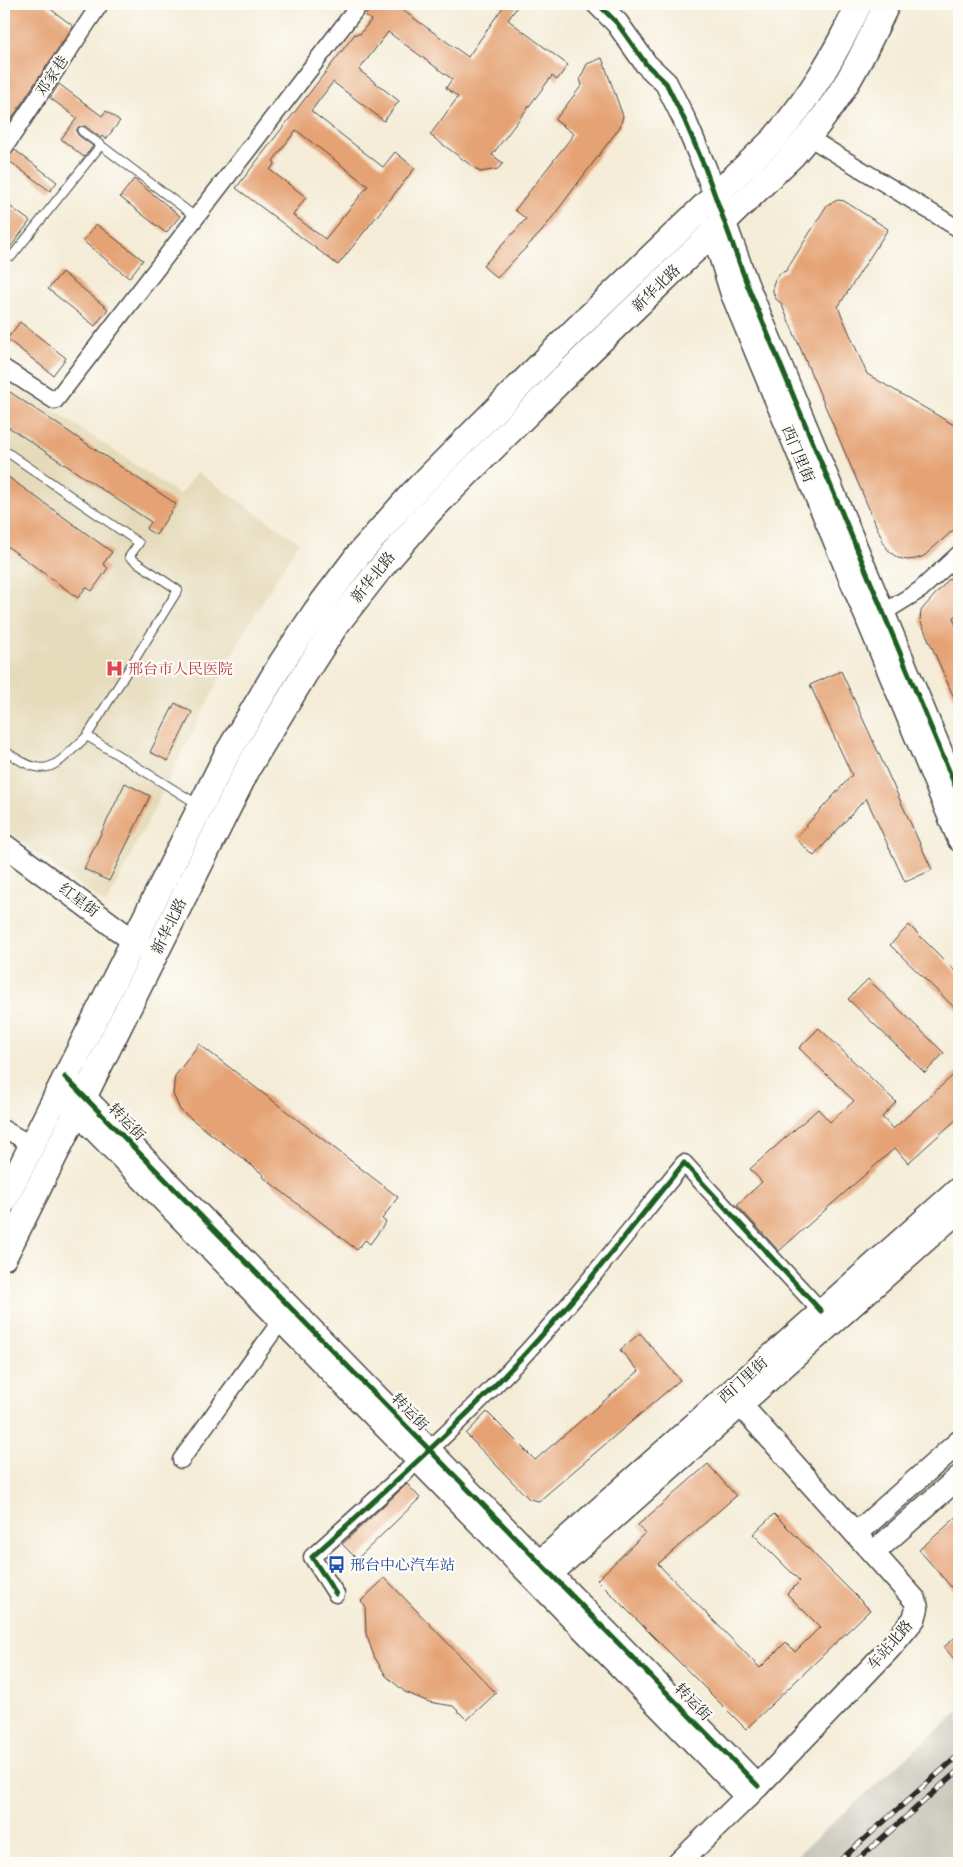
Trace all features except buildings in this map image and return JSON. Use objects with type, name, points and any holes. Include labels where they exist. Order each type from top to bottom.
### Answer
[{"type":"main road","name":"新华北路","points":[[4,1201],[200,806],[244,724],[300,634],[346,570],[412,494],[573,332],[761,152],[799,109],[823,74],[859,4]]},
{"type":"main road","name":"新华北路","points":[[4,1257],[224,814],[262,744],[321,648],[366,586],[430,511],[591,350],[772,176],[808,137],[844,87],[865,50],[887,4]]},
{"type":"street","name":"邓家巷","points":[[4,148],[100,4]]},
{"type":"street","points":[[4,368],[55,402],[360,4]]},
{"type":"street","name":"西门里街","points":[[598,4],[617,23],[646,64],[666,83],[695,144],[719,227],[732,294],[959,840]]},
{"type":"street","points":[[808,137],[959,229]]},
{"type":"street","points":[[719,227],[747,284],[959,795]]},
{"type":"street","points":[[884,613],[920,590],[959,554]]},
{"type":"street","name":"红星街","points":[[4,845],[154,956]]},
{"type":"street","name":"转运街","points":[[62,1084],[752,1792]]},
{"type":"street","points":[[4,1129],[32,1145]]},
{"type":"street","points":[[336,1594],[312,1557],[424,1455],[506,1375],[548,1329],[684,1163],[821,1311]]},
{"type":"street","name":"西门里街","points":[[735,1399],[821,1311],[959,1188]]},
{"type":"street","points":[[539,1574],[735,1399],[959,1211]]},
{"type":"street","points":[[181,1460],[286,1314]]},
{"type":"street","name":"车站北路","points":[[679,1863],[752,1792],[890,1648],[914,1618],[917,1608],[915,1600],[735,1399]]},
{"type":"street","points":[[856,1534],[959,1442]]},
{"type":"street","points":[[873,1553],[959,1477]]},
{"type":"lane","points":[[82,130],[197,218]]},
{"type":"lane","points":[[12,256],[101,145]]},
{"type":"lane","points":[[4,450],[139,543],[129,557],[178,590],[87,736],[57,764],[39,769],[30,766],[4,750]]},
{"type":"lane","points":[[87,736],[200,806]]},
{"type":"shaded area","name":"邢台市人民医院","points":[[4,377],[180,495],[197,472],[299,542],[247,627],[106,905],[4,829]]},
{"type":"shaded area","points":[[959,1711],[959,1863],[788,1863]]},
{"type":"railway","points":[[837,1863],[959,1755]]},
{"type":"railway","points":[[854,1863],[959,1770]]},
{"type":"railway","points":[[955,1863],[959,1860]]},
{"type":"cycle path","points":[[598,4],[617,23],[646,64],[666,83],[685,121],[705,168],[747,284],[959,795]]},
{"type":"cycle path","points":[[65,1077],[758,1786]]},
{"type":"cycle path","points":[[336,1594],[312,1557],[434,1445],[529,1350],[619,1244],[684,1163],[821,1311]]},
{"type":"place","name":"邢台市人民医院","points":[[114,669]]},
{"type":"place","name":"邢台中心汽车站","points":[[336,1565]]}]
